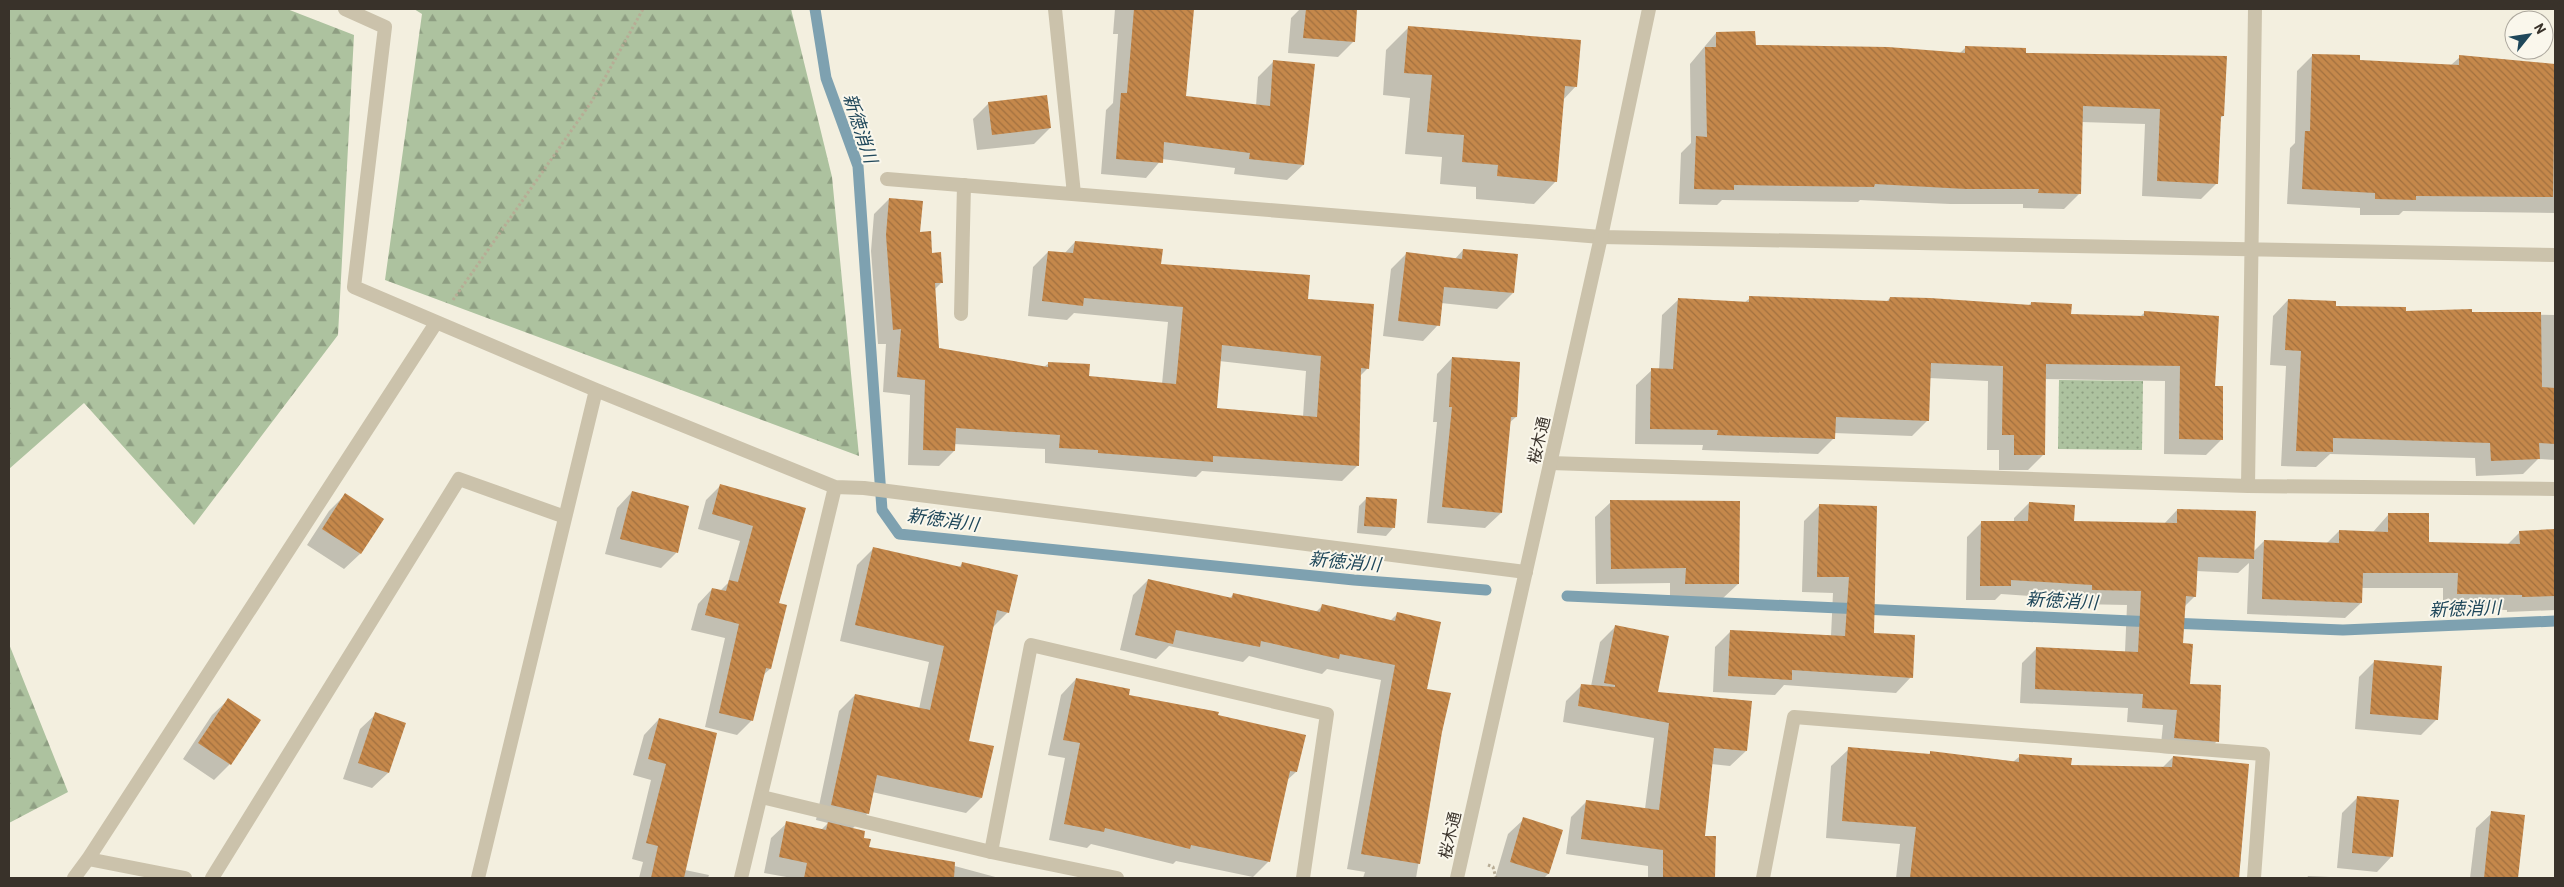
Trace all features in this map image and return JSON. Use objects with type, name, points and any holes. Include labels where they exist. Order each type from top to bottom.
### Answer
[{"type":"street","points":[[345,9],[385,27],[354,287],[436,324],[836,487],[864,488],[1526,572]]},
{"type":"street","points":[[1055,9],[1074,194]]},
{"type":"street","name":"桜木通","points":[[1457,878],[1601,237],[1648,9]]},
{"type":"street","points":[[2248,486],[2255,9]]},
{"type":"street","points":[[887,179],[1601,237],[2555,255]]},
{"type":"street","points":[[961,314],[964,186]]},
{"type":"street","points":[[74,878],[436,324]]},
{"type":"street","points":[[478,878],[596,390]]},
{"type":"street","points":[[1550,463],[2248,486],[2555,489]]},
{"type":"street","points":[[212,878],[459,479],[565,518]]},
{"type":"street","points":[[741,878],[836,487]]},
{"type":"street","points":[[991,852],[1031,645],[1327,714],[1303,878]]},
{"type":"street","points":[[1763,878],[1794,717],[2263,754],[2254,878]]},
{"type":"street","points":[[762,797],[991,852],[1117,878]]},
{"type":"street","points":[[88,859],[185,878]]},
{"type":"path","points":[[436,324],[592,101],[644,9]]},
{"type":"green space","points":[[9,9],[287,9],[354,35],[338,335],[194,525],[84,403],[9,469]]},
{"type":"green space","points":[[414,9],[791,9],[832,177],[859,456],[385,280],[422,14]]},
{"type":"green space","points":[[2059,380],[2143,381],[2142,450],[2058,449]]},
{"type":"green space","points":[[9,644],[68,792],[9,823]]},
{"type":"building","points":[[1134,9],[1194,9],[1186,96],[1270,106],[1273,60],[1315,64],[1304,165],[1249,159],[1250,153],[1164,142],[1163,163],[1116,159],[1121,93],[1127,93]]},
{"type":"building","points":[[1306,9],[1357,9],[1355,42],[1303,38]]},
{"type":"building","points":[[1408,26],[1581,40],[1577,87],[1565,86],[1557,182],[1497,176],[1498,165],[1462,162],[1464,135],[1427,132],[1432,75],[1404,73]]},
{"type":"building","points":[[1755,31],[1756,45],[1888,47],[1965,53],[1965,46],[2026,48],[2026,53],[2227,56],[2224,116],[2221,116],[2218,184],[2157,181],[2160,109],[2083,106],[2081,194],[2038,193],[2039,189],[1966,189],[1875,184],[1874,187],[1734,185],[1734,190],[1694,189],[1696,136],[1707,137],[1705,47],[1716,47],[1716,32]]},
{"type":"building","points":[[2312,54],[2360,55],[2360,60],[2459,65],[2459,55],[2555,64],[2553,197],[2416,196],[2416,200],[2375,199],[2375,193],[2302,189],[2305,131],[2310,131]]},
{"type":"building","points":[[1047,95],[1051,128],[992,135],[988,102]]},
{"type":"building","points":[[889,198],[923,201],[920,232],[931,231],[932,253],[941,252],[943,283],[935,283],[939,348],[1048,367],[1048,362],[1090,364],[1089,376],[1176,384],[1183,307],[1084,298],[1083,306],[1042,301],[1048,251],[1073,253],[1075,241],[1163,249],[1161,264],[1310,275],[1308,299],[1374,304],[1369,369],[1361,368],[1359,466],[1213,456],[1213,462],[1098,453],[1098,450],[1059,448],[1060,435],[956,428],[955,451],[923,450],[925,380],[897,377],[901,329],[893,330],[886,235]],"holes":[[[1222,345],[1321,356],[1317,417],[1217,408]]]},
{"type":"building","points":[[1463,249],[1518,254],[1514,293],[1444,287],[1440,326],[1398,321],[1406,252],[1462,259]]},
{"type":"building","points":[[1749,296],[1889,301],[1890,297],[1930,298],[2031,305],[2031,302],[2072,304],[2071,314],[2144,316],[2144,311],[2219,316],[2215,386],[2223,386],[2223,440],[2179,439],[2180,366],[2046,364],[2045,455],[2014,455],[2014,435],[2002,435],[2003,366],[1931,363],[1929,421],[1836,417],[1835,439],[1717,435],[1718,430],[1650,429],[1651,368],[1673,369],[1678,298],[1749,302]]},
{"type":"building","points":[[2288,299],[2336,301],[2336,306],[2406,307],[2406,311],[2472,309],[2472,312],[2541,312],[2542,387],[2555,388],[2555,444],[2539,443],[2540,459],[2491,461],[2490,443],[2333,438],[2333,452],[2296,451],[2301,351],[2285,350]]},
{"type":"building","points":[[1452,357],[1520,362],[1517,417],[1511,417],[1502,513],[1442,507],[1452,407],[1449,407]]},
{"type":"building","points":[[720,484],[806,508],[779,603],[787,605],[771,669],[766,668],[753,721],[719,713],[739,624],[705,615],[712,588],[726,591],[729,580],[738,582],[753,526],[712,514]]},
{"type":"building","points":[[632,491],[689,506],[678,553],[620,539]]},
{"type":"building","points":[[345,493],[384,519],[361,554],[322,529]]},
{"type":"building","points":[[1366,497],[1397,499],[1395,528],[1364,526]]},
{"type":"building","points":[[1610,500],[1740,501],[1739,584],[1685,584],[1686,568],[1611,569]]},
{"type":"building","points":[[2029,502],[2075,505],[2074,521],[2177,523],[2177,509],[2256,511],[2254,559],[2198,557],[2196,597],[2186,596],[2183,643],[2193,644],[2190,684],[2221,685],[2219,742],[2174,738],[2177,710],[2142,708],[2143,694],[2035,689],[2036,647],[2138,652],[2141,591],[2092,590],[2092,585],[2011,580],[2011,586],[1980,586],[1981,521],[2028,521]]},
{"type":"building","points":[[1819,504],[1877,506],[1874,633],[1915,635],[1913,678],[1792,670],[1792,680],[1728,676],[1730,630],[1845,636],[1849,577],[1817,577]]},
{"type":"building","points":[[2388,513],[2429,513],[2429,542],[2520,544],[2519,531],[2555,529],[2555,596],[2522,597],[2522,595],[2457,594],[2458,573],[2363,573],[2362,603],[2262,599],[2264,540],[2339,543],[2339,530],[2388,532]]},
{"type":"building","points":[[873,547],[961,567],[962,562],[1018,575],[1009,613],[997,610],[969,741],[994,746],[982,798],[877,775],[869,814],[831,805],[855,694],[930,710],[944,646],[855,625]]},
{"type":"building","points":[[1148,579],[1232,598],[1233,593],[1320,612],[1322,604],[1395,621],[1397,612],[1441,622],[1427,689],[1451,693],[1442,732],[1420,864],[1361,854],[1395,665],[1340,654],[1339,659],[1261,641],[1260,647],[1176,630],[1173,644],[1135,635]]},
{"type":"building","points":[[1615,625],[1669,636],[1658,692],[1752,701],[1747,751],[1714,748],[1705,836],[1716,836],[1715,878],[1663,878],[1663,850],[1581,839],[1586,800],[1659,810],[1669,723],[1578,706],[1581,684],[1615,687],[1615,685],[1604,683]]},
{"type":"building","points":[[2374,660],[2442,666],[2438,720],[2370,714]]},
{"type":"building","points":[[1076,678],[1130,689],[1129,695],[1219,712],[1218,715],[1306,735],[1297,772],[1290,771],[1270,862],[1191,845],[1190,849],[1105,828],[1104,832],[1064,824],[1080,743],[1063,740]]},
{"type":"building","points":[[228,698],[261,720],[231,765],[198,743]]},
{"type":"building","points":[[375,712],[406,723],[389,773],[358,763]]},
{"type":"building","points":[[659,718],[717,733],[684,878],[651,878],[658,846],[646,843],[666,764],[648,759]]},
{"type":"building","points":[[1848,747],[1930,754],[1930,751],[2019,762],[2019,754],[2072,758],[2071,765],[2172,767],[2173,756],[2249,764],[2239,878],[1910,878],[1916,827],[1842,821]]},
{"type":"building","points":[[2357,796],[2399,800],[2393,857],[2352,853]]},
{"type":"building","points":[[2491,811],[2525,815],[2518,878],[2484,878]]},
{"type":"building","points":[[1523,817],[1563,830],[1549,874],[1510,862]]},
{"type":"building","points":[[786,821],[826,830],[828,822],[865,831],[864,838],[871,839],[869,847],[955,862],[954,878],[804,878],[807,863],[779,857]]},
{"type":"waterway","name":"新徳消川","points":[[815,9],[826,78],[858,166],[882,510],[899,534],[1354,580],[1486,590]]},
{"type":"waterway","name":"新徳消川","points":[[1567,596],[2154,622]]},
{"type":"waterway","name":"新徳消川","points":[[2170,623],[2343,630],[2555,621]]}]
